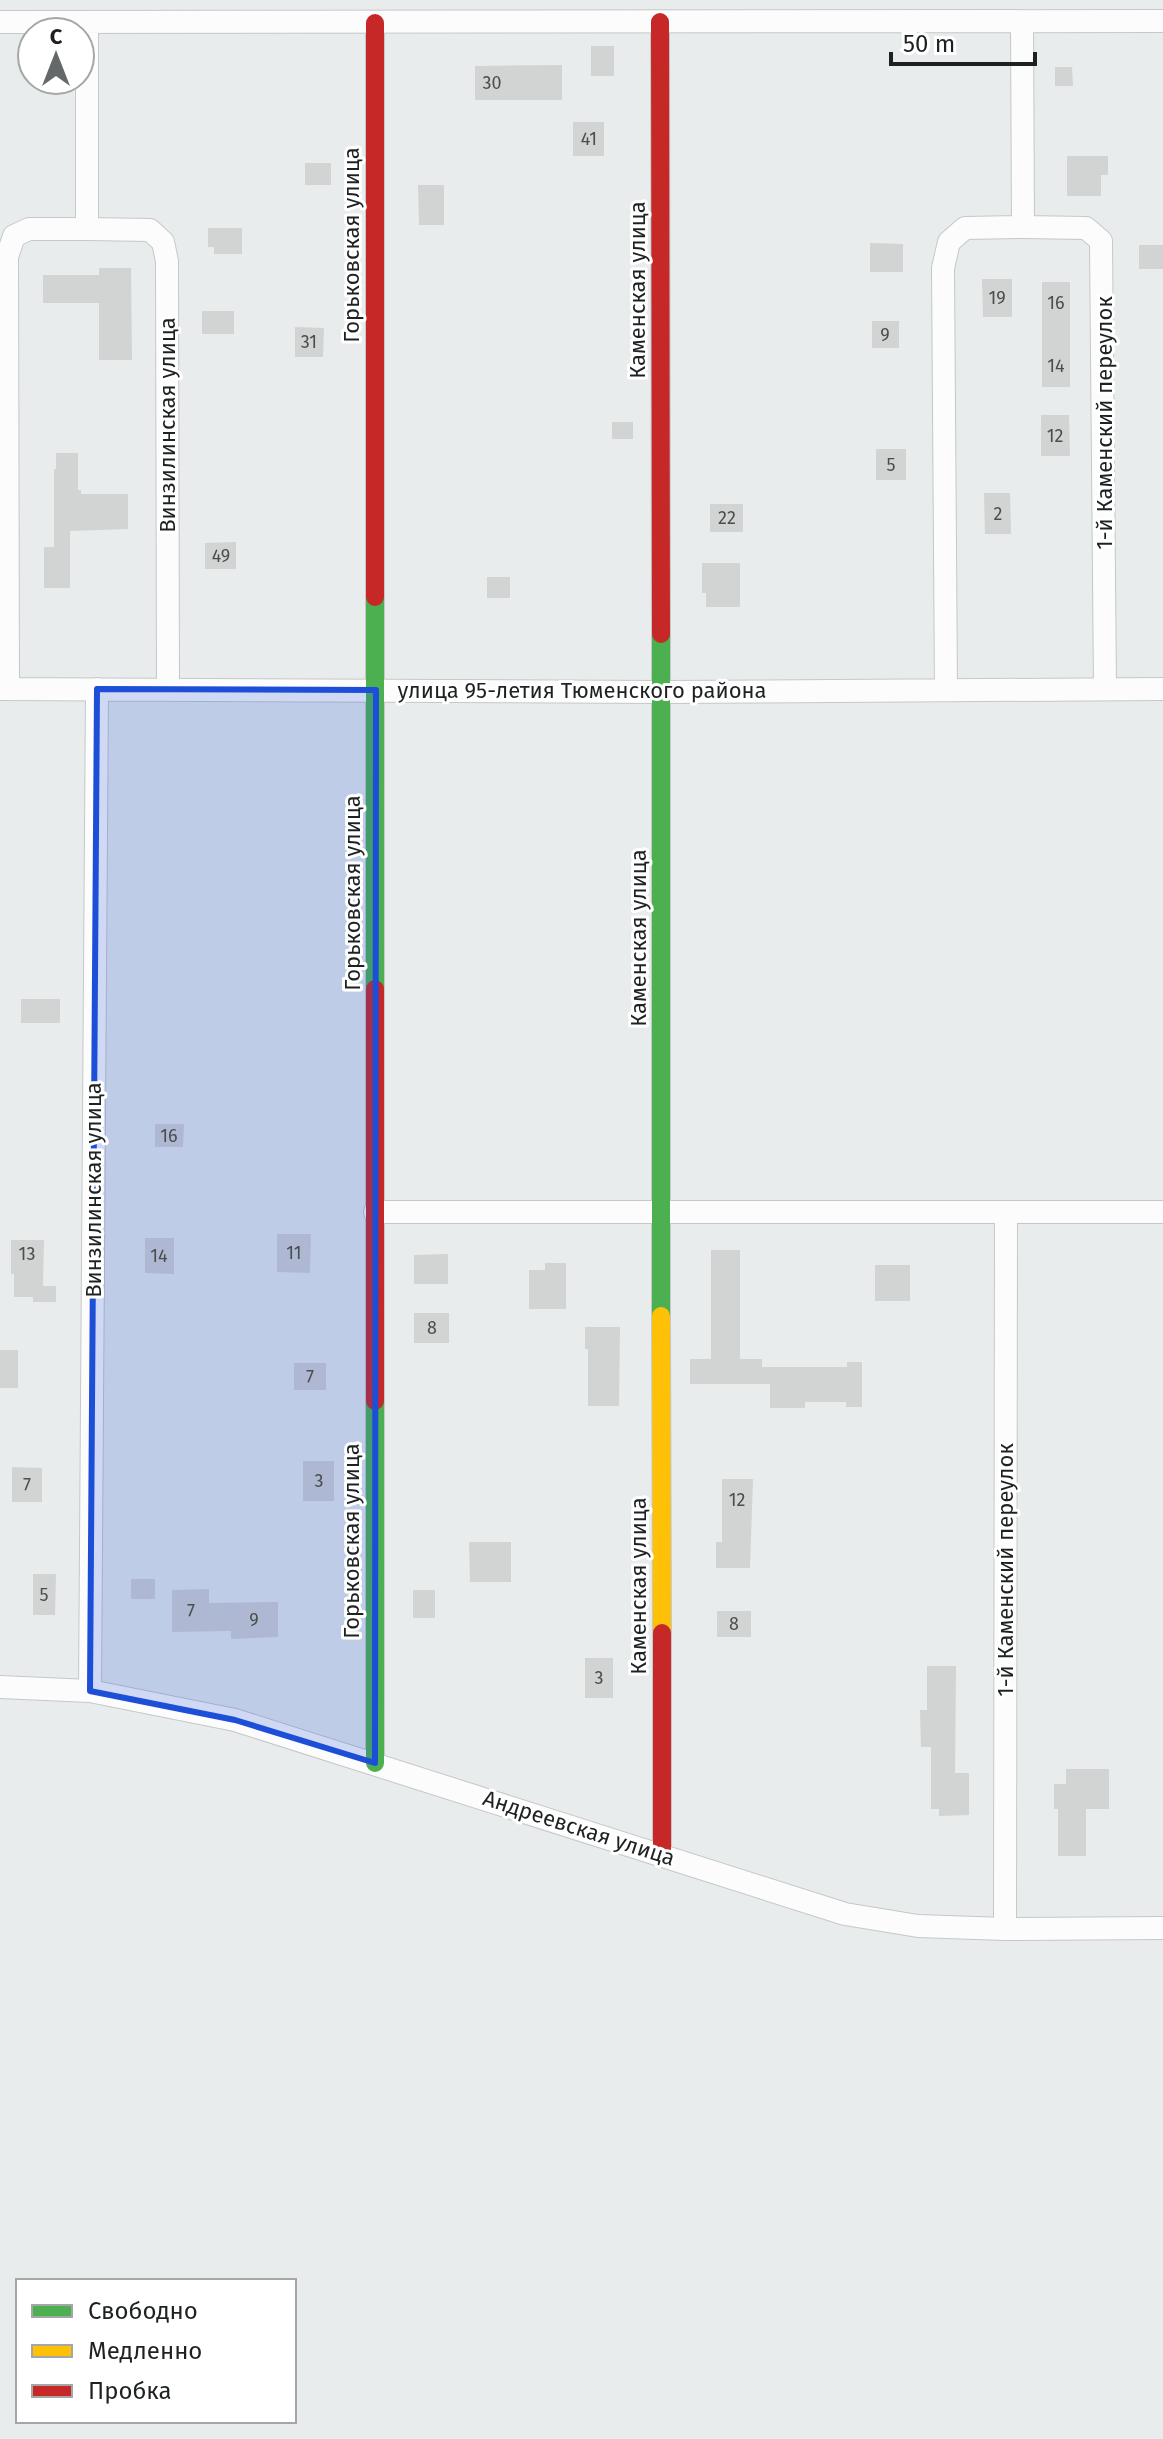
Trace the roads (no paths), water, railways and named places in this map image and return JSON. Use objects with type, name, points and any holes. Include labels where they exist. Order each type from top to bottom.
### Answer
[{"type":"street","points":[[1022,21],[1023,227]]},
{"type":"street","points":[[96,23],[1163,21]]},
{"type":"street","name":"Каменская улица","points":[[660,22],[662,1854]]},
{"type":"street","name":"Горьковская улица","points":[[375,23],[375,1763]]},
{"type":"street","points":[[87,96],[87,229]]},
{"type":"street","name":"1-й Каменский переулок","points":[[946,689],[943,268],[949,242],[965,228],[1023,227],[1086,228],[1101,241],[1105,688]]},
{"type":"street","name":"Винзилинская улица","points":[[4,689],[7,257],[14,236],[29,229],[87,229],[150,230],[163,242],[165,251],[168,689]]},
{"type":"street","name":"улица 95-летия Тюменского района","points":[[4,689],[663,692],[1163,689]]},
{"type":"street","name":"Винзилинская улица","points":[[90,1691],[97,689]]},
{"type":"street","points":[[375,1212],[1163,1212]]},
{"type":"street","name":"1-й Каменский переулок","points":[[1005,1929],[1006,1212]]},
{"type":"street","name":"Андреевская улица","points":[[0,1687],[90,1691],[235,1720],[845,1914],[918,1926],[1163,1928]]}]
